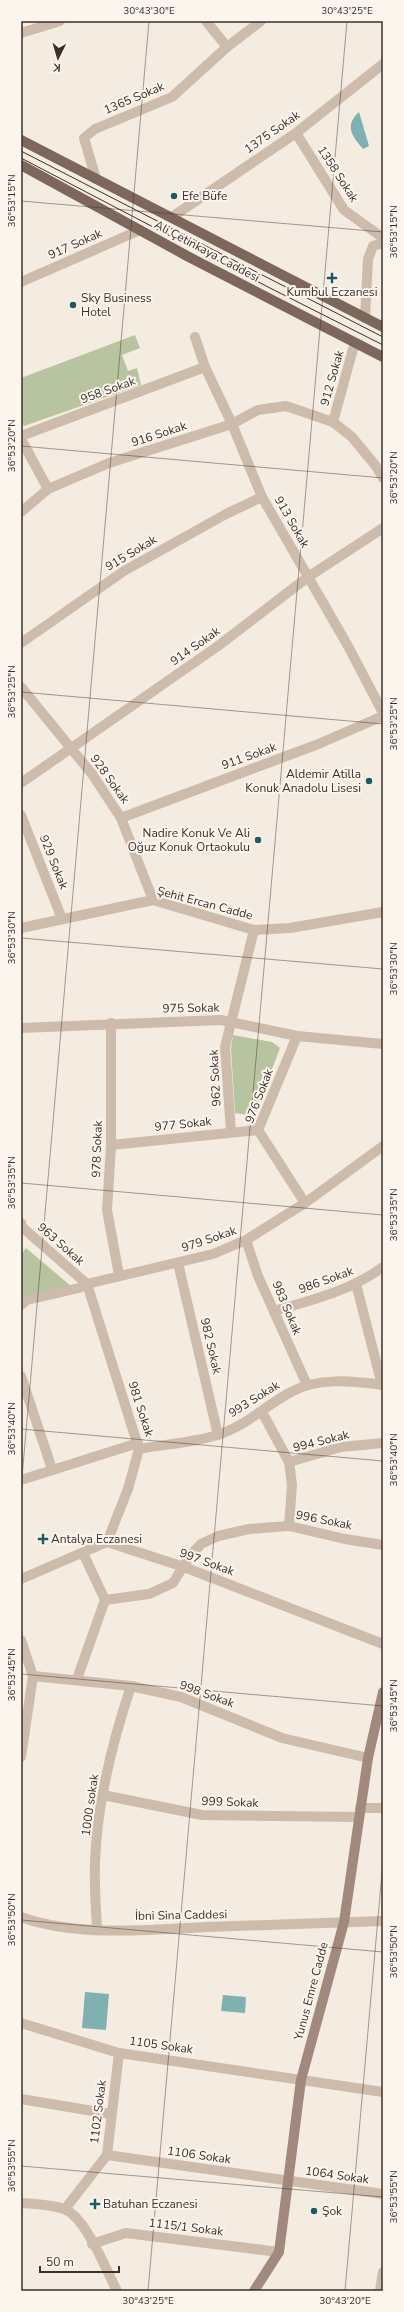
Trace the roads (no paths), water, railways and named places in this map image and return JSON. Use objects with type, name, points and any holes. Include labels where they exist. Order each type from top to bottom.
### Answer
[{"type":"main road","points":[[21,140],[383,327]]},
{"type":"main road","name":"Ali Çetinkaya Caddesi","points":[[21,165],[140,230],[383,357]]},
{"type":"street","points":[[21,33],[60,21]]},
{"type":"street","points":[[206,21],[227,47]]},
{"type":"street","name":"1365 Sokak","points":[[96,179],[84,138],[94,129],[172,97],[227,47],[261,21]]},
{"type":"street","name":"1375 Sokak","points":[[172,217],[296,133],[383,64]]},
{"type":"street","name":"1358 Sokak","points":[[296,133],[344,210],[383,238]]},
{"type":"street","name":"917 Sokak","points":[[21,282],[140,230]]},
{"type":"street","points":[[365,318],[368,259],[373,246],[383,243]]},
{"type":"street","name":"913 Sokak","points":[[195,337],[205,368],[232,424],[262,497],[348,646],[383,714]]},
{"type":"street","name":"912 Sokak","points":[[333,422],[353,348],[356,345],[360,345]]},
{"type":"street","name":"958 Sokak","points":[[21,438],[205,368]]},
{"type":"street","name":"916 Sokak","points":[[21,512],[48,489],[109,464],[232,424],[258,410],[286,406],[313,414]]},
{"type":"street","name":"912 Sokak","points":[[313,414],[333,422],[352,437],[375,465],[383,478]]},
{"type":"street","points":[[21,438],[48,489]]},
{"type":"street","name":"915 Sokak","points":[[21,644],[124,571],[226,514],[262,497]]},
{"type":"street","name":"914 Sokak","points":[[21,783],[218,646],[308,577],[383,528]]},
{"type":"street","name":"928 Sokak","points":[[21,687],[70,749],[92,774],[122,818],[153,900]]},
{"type":"street","name":"911 Sokak","points":[[122,818],[316,745],[383,714]]},
{"type":"street","name":"929 Sokak","points":[[21,815],[62,919]]},
{"type":"street","name":"Şehit Ercan Cadde","points":[[21,928],[153,900],[254,930],[290,928],[383,912]]},
{"type":"street","name":"962 Sokak","points":[[231,1132],[225,1048],[254,930]]},
{"type":"street","name":"975 Sokak","points":[[21,1028],[221,1020],[297,1036],[383,1044]]},
{"type":"street","name":"978 Sokak","points":[[111,1024],[111,1145],[107,1210],[118,1275]]},
{"type":"street","name":"976 Sokak","points":[[297,1036],[258,1130],[305,1203]]},
{"type":"street","name":"977 Sokak","points":[[111,1145],[258,1130]]},
{"type":"street","name":"979 Sokak","points":[[21,1305],[28,1300],[79,1288],[87,1284],[118,1275],[178,1263],[213,1254],[246,1240],[305,1203],[383,1146]]},
{"type":"street","name":"963 Sokak","points":[[21,1223],[24,1236],[87,1284]]},
{"type":"street","name":"983 Sokak","points":[[246,1240],[258,1276],[307,1385]]},
{"type":"street","name":"982 Sokak","points":[[178,1263],[218,1435]]},
{"type":"street","name":"986 Sokak","points":[[274,1311],[340,1291],[356,1284],[383,1267]]},
{"type":"street","name":"981 Sokak","points":[[87,1284],[139,1446],[128,1489],[107,1542]]},
{"type":"street","points":[[356,1284],[383,1385]]},
{"type":"street","points":[[21,1376],[52,1469]]},
{"type":"street","name":"993 Sokak","points":[[21,1480],[52,1469],[139,1446],[218,1435],[262,1412],[290,1392],[307,1385],[350,1381],[383,1385]]},
{"type":"street","points":[[262,1412],[289,1462],[292,1485],[289,1526]]},
{"type":"street","name":"994 Sokak","points":[[289,1462],[341,1447],[383,1443]]},
{"type":"street","name":"996 Sokak","points":[[105,1600],[149,1594],[172,1583],[201,1544],[218,1536],[249,1529],[289,1526],[345,1539],[383,1545]]},
{"type":"street","points":[[21,1579],[107,1542]]},
{"type":"street","name":"997 Sokak","points":[[107,1542],[184,1567],[383,1644]]},
{"type":"street","points":[[77,1679],[105,1600],[83,1553]]},
{"type":"street","points":[[21,1640],[33,1676],[21,1756]]},
{"type":"street","name":"998 Sokak","points":[[33,1676],[77,1679],[131,1686],[181,1697],[282,1738],[368,1758]]},
{"type":"street","name":"1000 sokak","points":[[97,1930],[95,1862],[103,1795],[114,1737],[131,1686]]},
{"type":"street","name":"Yunus Emre Cadde","points":[[254,2291],[279,2252],[301,2080],[344,1922],[368,1758],[383,1692]]},
{"type":"street","name":"999 Sokak","points":[[103,1795],[202,1815],[359,1812],[383,1808]]},
{"type":"street","name":"İbni Sina Caddesi","points":[[21,1916],[47,1925],[76,1930],[383,1921]]},
{"type":"street","name":"1105 Sokak","points":[[21,2023],[119,2052],[383,2092]]},
{"type":"street","name":"1102 Sokak","points":[[65,2210],[107,2155],[119,2052]]},
{"type":"street","points":[[21,2099],[111,2114]]},
{"type":"street","name":"1106 Sokak","points":[[107,2155],[287,2181]]},
{"type":"street","name":"1064 Sokak","points":[[287,2181],[383,2194]]},
{"type":"street","points":[[21,2203],[42,2204],[65,2210],[82,2224],[117,2291]]},
{"type":"street","name":"1115/1 Sokak","points":[[92,2244],[126,2233],[279,2252]]},
{"type":"street","points":[[380,2291],[383,2272]]},
{"type":"water","points":[[359,112],[369,146],[363,149],[351,131],[354,117]]},
{"type":"water","points":[[85,1992],[109,1994],[106,2030],[82,2028]]},
{"type":"water","points":[[223,1995],[246,1997],[245,2013],[221,2011]]},
{"type":"tram line","points":[[21,151],[383,337]]},
{"type":"tram line","points":[[21,158],[268,287],[383,345]]},
{"type":"place","name":"Efe Büfe","points":[[174,196]]},
{"type":"place","name":"Kumbul Eczanesi","points":[[332,278]]},
{"type":"place","name":"Sky Business Hotel","points":[[73,305]]},
{"type":"place","name":"Aldemir Atilla Konuk Anadolu Lisesi","points":[[369,781]]},
{"type":"place","name":"Nadire Konuk Ve Ali Oğuz Konuk Ortaokulu","points":[[258,840]]},
{"type":"place","name":"Antalya Eczanesi","points":[[43,1539]]},
{"type":"place","name":"Batuhan Eczanesi","points":[[95,2204]]},
{"type":"place","name":"Şok","points":[[314,2211]]}]
